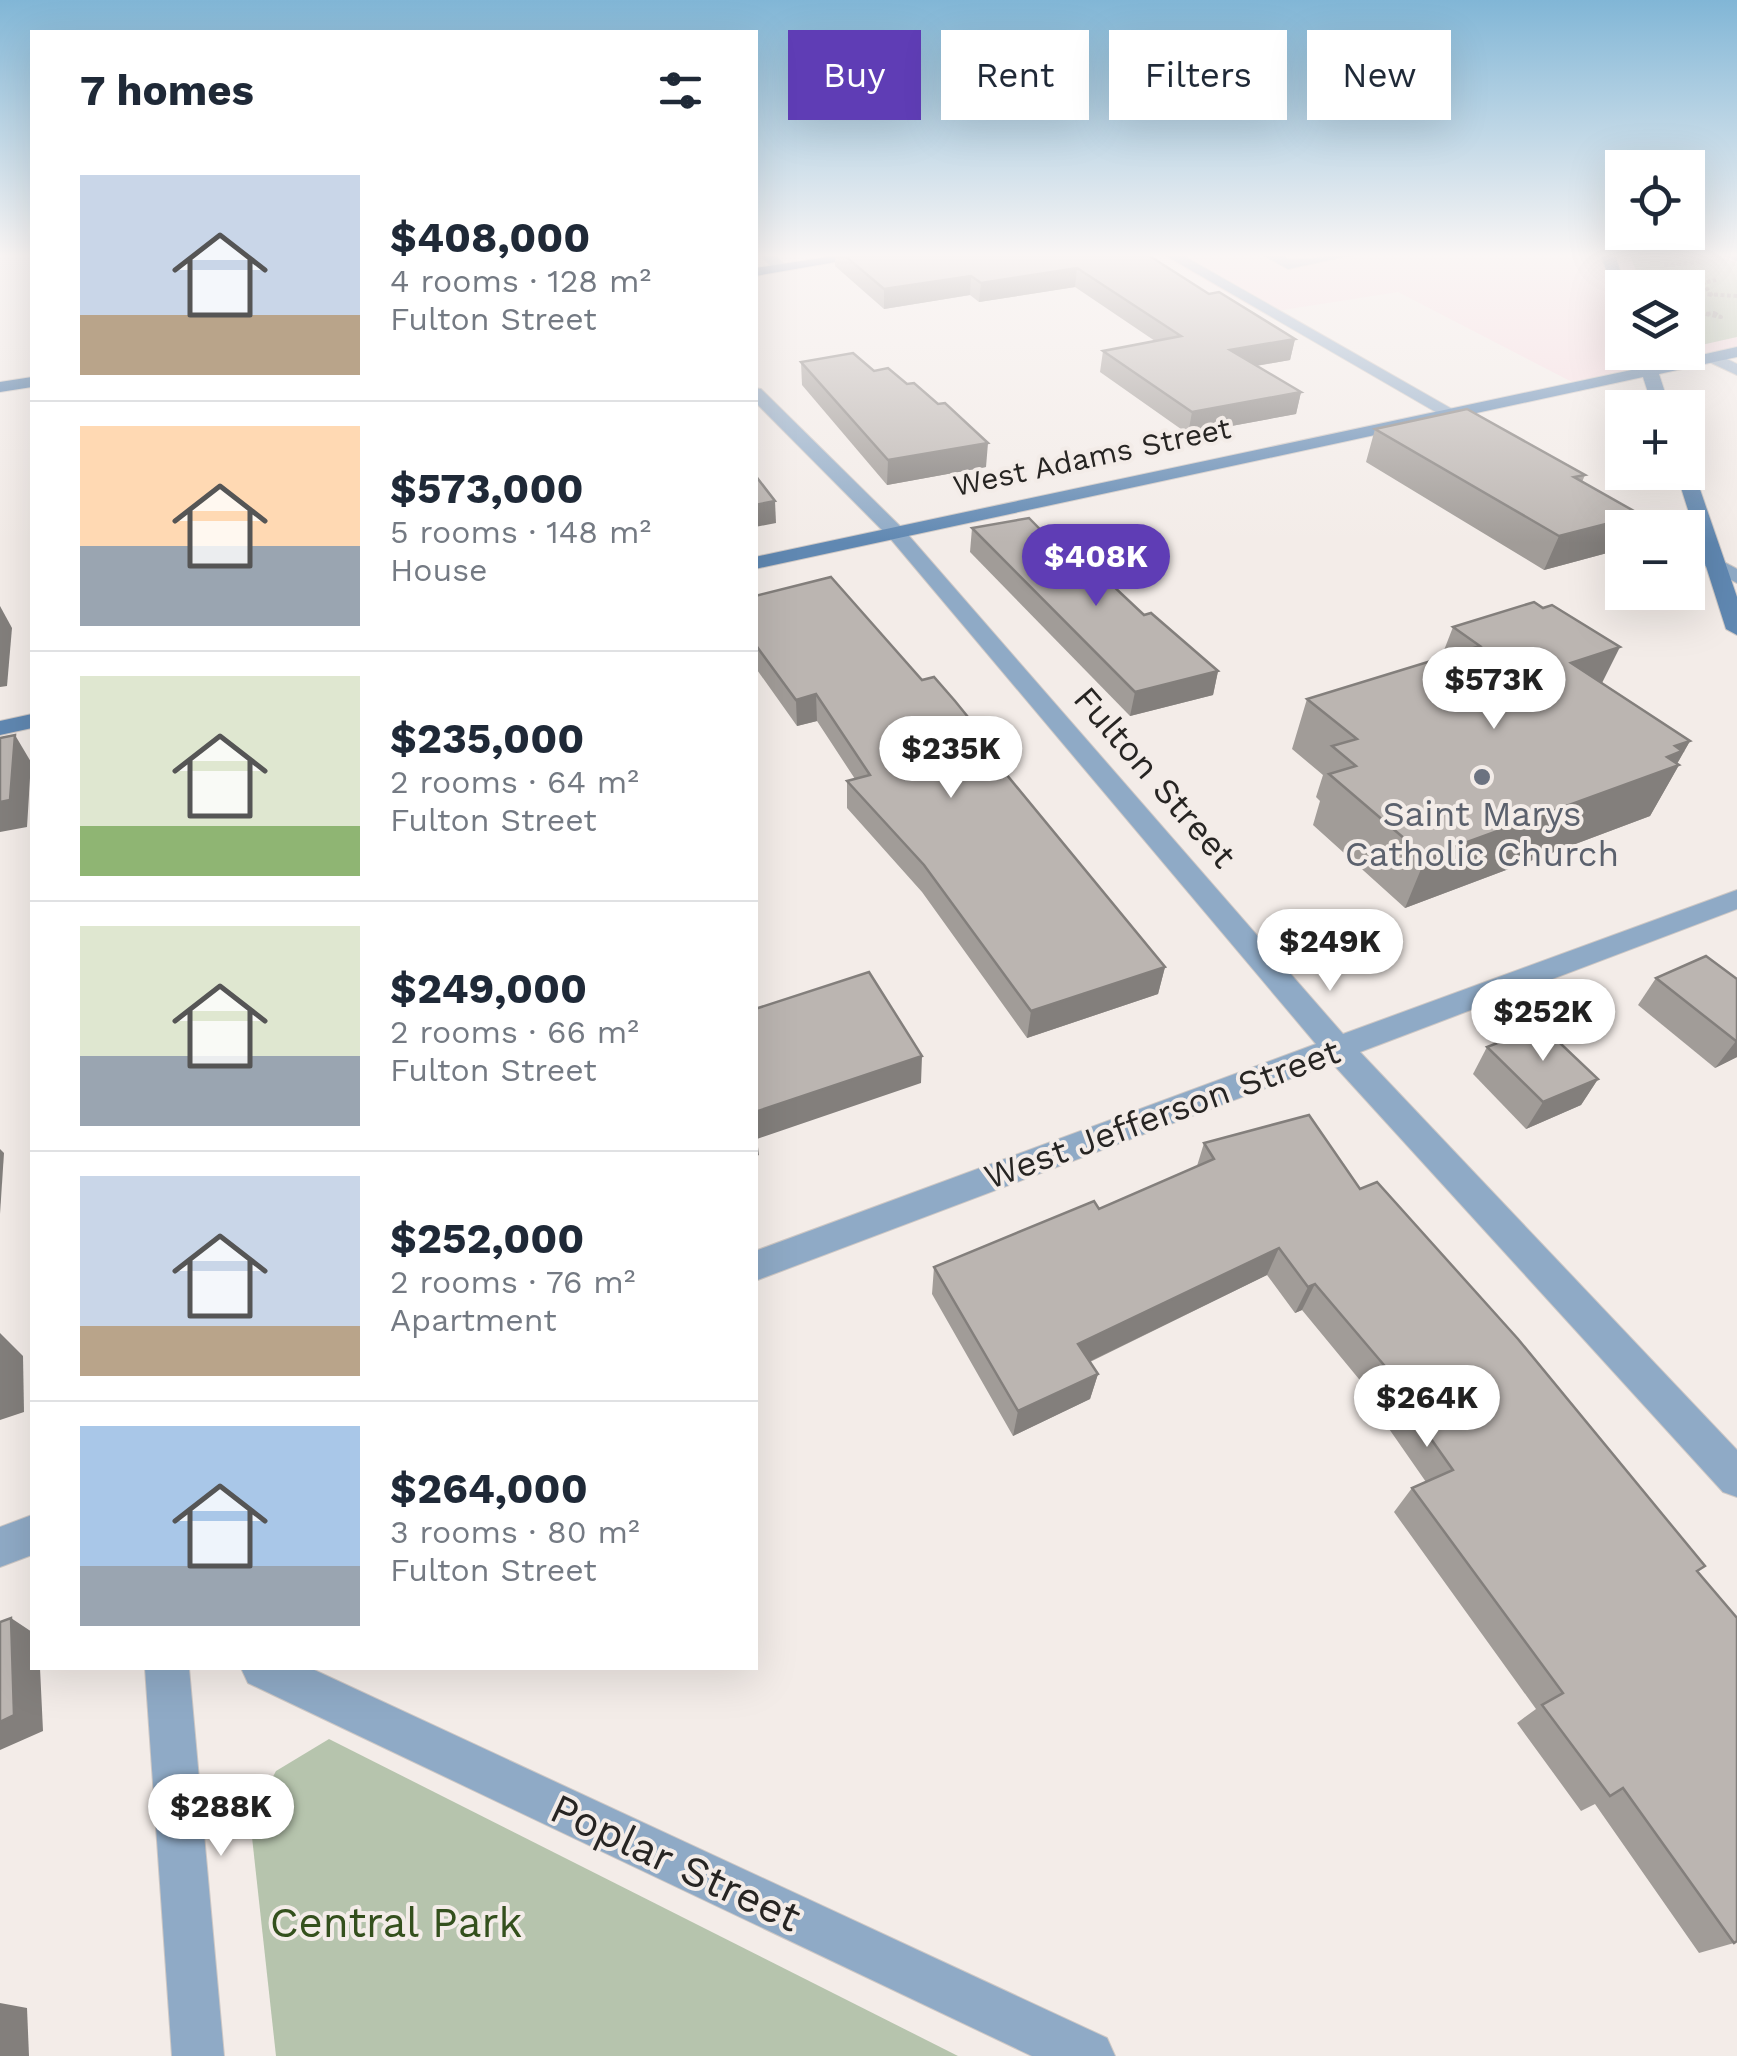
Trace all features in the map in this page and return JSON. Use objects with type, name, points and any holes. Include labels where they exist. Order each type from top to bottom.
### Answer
[{"type":"main road","points":[[0,387],[30,382]]},
{"type":"street","points":[[1341,351],[1499,441]]},
{"type":"street","name":"West Adams Street","points":[[1705,358],[1737,352]]},
{"type":"street","points":[[1710,358],[1737,370]]},
{"type":"street","name":"West Adams Street","points":[[758,562],[1448,412],[1615,370]]},
{"type":"street","name":"Fulton Street","points":[[758,396],[896,533],[1338,1049],[1737,1478]]},
{"type":"street","points":[[1583,489],[1619,510]]},
{"type":"street","points":[[1690,490],[1737,628]]},
{"type":"street","points":[[1705,559],[1737,577]]},
{"type":"street","points":[[0,728],[30,720]]},
{"type":"street","name":"West Jefferson Street","points":[[758,1265],[1737,899]]},
{"type":"street","points":[[0,1548],[30,1537]]},
{"type":"street","points":[[167,1670],[198,2056]]},
{"type":"street","name":"Poplar Street","points":[[267,1670],[1088,2056]]},
{"type":"shaded area","points":[[1512,351],[1605,351],[1605,370],[1629,370],[1572,382]]},
{"type":"green space","name":"Central Park","points":[[329,1739],[958,2056],[276,2056],[250,1819],[276,1771]]},
{"type":"building","points":[[1103,351],[1232,351],[1301,392],[1192,412]]},
{"type":"building","points":[[853,353],[874,371],[888,368],[907,384],[914,383],[938,404],[945,403],[988,443],[888,460],[801,362]]},
{"type":"building","points":[[1467,409],[1585,475],[1574,477],[1632,510],[1605,510],[1605,524],[1559,536],[1375,429]]},
{"type":"building","points":[[758,479],[775,501],[758,504]]},
{"type":"building","points":[[1029,518],[1078,568],[1091,565],[1144,615],[1151,613],[1218,671],[1135,692],[972,528]]},
{"type":"building","points":[[831,577],[922,680],[934,677],[955,701],[981,733],[974,735],[1165,967],[1031,1011],[924,865],[847,781],[870,775],[816,694],[796,700],[758,648],[758,595]]},
{"type":"building","name":"Saint Marys Catholic Church","points":[[1534,602],[1543,608],[1552,605],[1620,647],[1571,663],[1690,741],[1675,746],[1682,751],[1667,757],[1679,765],[1426,857],[1329,774],[1356,766],[1332,746],[1357,739],[1307,699],[1480,646],[1453,627]]},
{"type":"building","points":[[15,735],[10,800],[0,802],[0,738]]},
{"type":"building","points":[[1706,956],[1737,979],[1737,1041],[1656,978]]},
{"type":"building","points":[[869,972],[922,1056],[758,1111],[758,1008]]},
{"type":"building","points":[[1542,1026],[1598,1079],[1543,1102],[1487,1047]]},
{"type":"building","points":[[1309,1115],[1360,1189],[1377,1182],[1518,1339],[1705,1566],[1697,1571],[1737,1618],[1734,1943],[1623,1788],[1610,1796],[1542,1705],[1563,1693],[1412,1488],[1453,1470],[1395,1388],[1401,1385],[1315,1284],[1308,1287],[1279,1248],[1078,1344],[1098,1374],[1018,1411],[934,1267],[1094,1201],[1099,1209],[1214,1159],[1204,1143]]},
{"type":"building","points":[[11,1618],[14,1715],[0,1722],[0,1622]]},
{"type":"place","name":"Saint Marys Catholic Church","points":[[1482,777]]}]
